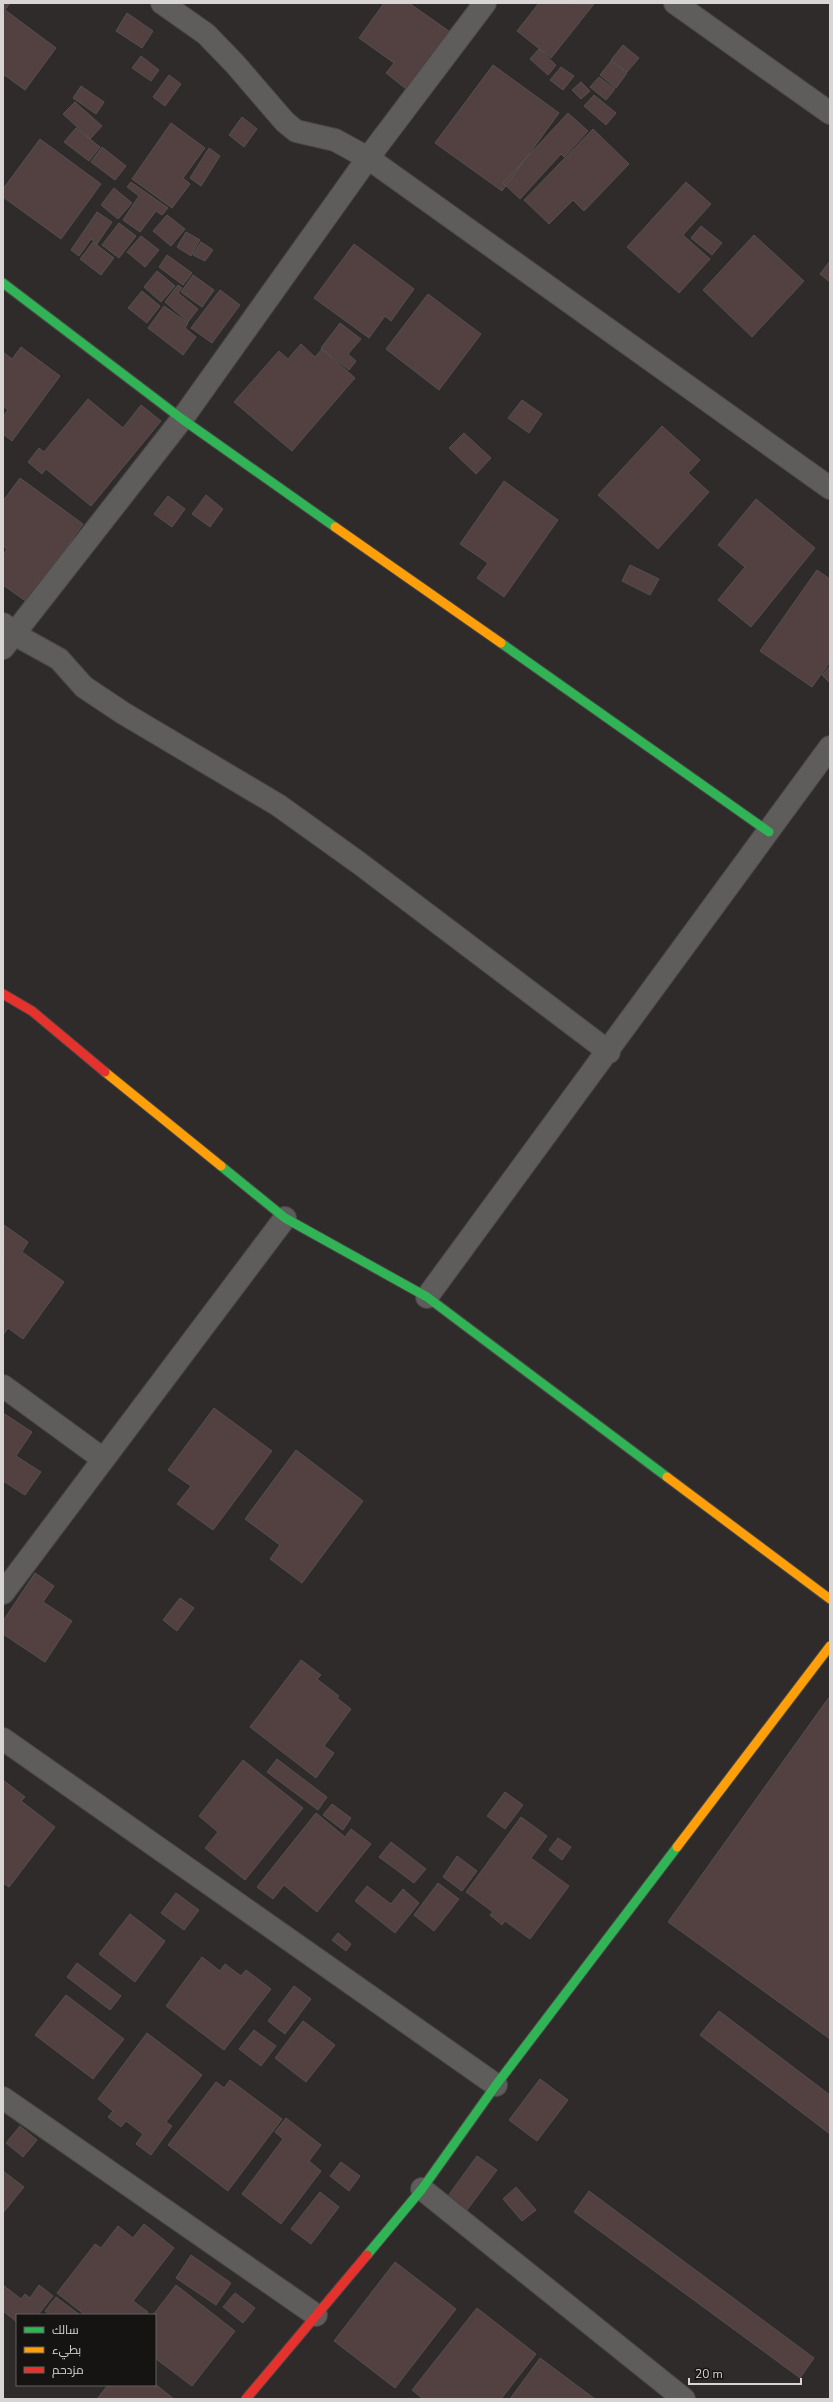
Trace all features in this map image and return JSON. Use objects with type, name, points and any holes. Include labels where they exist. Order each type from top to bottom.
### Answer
[{"type":"street","points":[[162,3],[206,34],[235,64],[284,122],[296,131],[335,140],[368,158],[830,488]]},
{"type":"street","points":[[485,3],[368,158],[182,419],[7,635],[59,659],[84,687],[123,714],[278,806],[359,863],[609,1052]]},
{"type":"street","points":[[675,3],[830,113]]},
{"type":"street","points":[[3,283],[182,419],[769,832]]},
{"type":"street","points":[[427,1297],[609,1052],[830,747]]},
{"type":"street","points":[[3,994],[32,1011],[64,1039],[285,1218],[427,1297],[830,1599]]},
{"type":"street","points":[[3,1593],[285,1218]]},
{"type":"street","points":[[3,1386],[103,1459]]},
{"type":"street","points":[[246,2399],[422,2189],[496,2085],[830,1646]]},
{"type":"street","points":[[3,1739],[496,2085]]},
{"type":"street","points":[[3,2098],[316,2315]]},
{"type":"street","points":[[422,2189],[684,2399]]},
{"type":"building","points":[[3,3],[10,3],[5,10],[56,48],[25,90],[3,74]]},
{"type":"building","points":[[384,3],[409,3],[453,34],[410,92],[386,73],[394,63],[359,38]]},
{"type":"building","points":[[539,3],[594,4],[551,58],[517,31]]},
{"type":"building","points":[[127,13],[153,31],[142,48],[116,31]]},
{"type":"building","points":[[623,45],[639,58],[627,72],[611,60]]},
{"type":"building","points":[[539,49],[556,65],[548,75],[530,59]]},
{"type":"building","points":[[141,56],[159,70],[151,81],[132,68]]},
{"type":"building","points":[[611,61],[627,73],[616,88],[600,75]]},
{"type":"building","points":[[493,65],[559,113],[502,191],[435,143]]},
{"type":"building","points":[[561,67],[574,76],[563,90],[550,80]]},
{"type":"building","points":[[169,75],[181,84],[165,106],[153,97]]},
{"type":"building","points":[[599,77],[615,89],[606,100],[590,87]]},
{"type":"building","points":[[581,82],[590,91],[581,99],[572,90]]},
{"type":"building","points":[[81,86],[104,102],[96,114],[73,98]]},
{"type":"building","points":[[594,95],[616,113],[606,125],[584,106]]},
{"type":"building","points":[[75,102],[102,126],[90,139],[63,114]]},
{"type":"building","points":[[568,113],[588,131],[564,157],[561,154],[520,199],[503,183]]},
{"type":"building","points":[[242,117],[257,129],[244,147],[229,135]]},
{"type":"building","points":[[171,123],[205,148],[183,178],[190,184],[172,208],[132,179]]},
{"type":"building","points":[[76,128],[100,147],[89,161],[64,142]]},
{"type":"building","points":[[593,129],[629,164],[584,211],[573,200],[549,224],[524,200]]},
{"type":"building","points":[[40,139],[101,184],[61,239],[3,197],[3,189]]},
{"type":"building","points":[[102,147],[126,166],[115,180],[91,162]]},
{"type":"building","points":[[209,148],[220,156],[201,186],[190,178]]},
{"type":"building","points":[[131,182],[168,208],[162,215],[156,211],[140,232],[123,220],[139,196],[127,187]]},
{"type":"building","points":[[686,182],[711,204],[683,235],[710,259],[679,293],[627,247]]},
{"type":"building","points":[[114,188],[132,203],[118,219],[101,205]]},
{"type":"building","points":[[97,212],[112,222],[97,244],[91,239],[79,256],[71,250]]},
{"type":"building","points":[[167,215],[185,229],[171,246],[153,231]]},
{"type":"building","points":[[119,223],[136,236],[119,258],[102,245]]},
{"type":"building","points":[[701,226],[722,243],[712,255],[691,238]]},
{"type":"building","points":[[186,232],[200,240],[191,256],[177,247]]},
{"type":"building","points":[[754,235],[804,281],[752,337],[703,290]]},
{"type":"building","points":[[141,236],[159,250],[145,267],[127,252]]},
{"type":"building","points":[[93,242],[114,258],[101,275],[80,259]]},
{"type":"building","points":[[201,242],[213,250],[205,261],[193,255]]},
{"type":"building","points":[[354,244],[414,289],[391,321],[385,316],[369,338],[314,298]]},
{"type":"building","points":[[167,255],[192,273],[183,285],[159,267]]},
{"type":"building","points":[[830,261],[830,282],[820,274]]},
{"type":"building","points":[[157,271],[175,286],[161,302],[144,287]]},
{"type":"building","points":[[193,275],[214,290],[202,307],[181,292]]},
{"type":"building","points":[[178,285],[182,288],[178,293],[198,309],[188,322],[165,302]]},
{"type":"building","points":[[220,290],[240,305],[212,343],[191,328]]},
{"type":"building","points":[[142,291],[160,306],[147,323],[128,308]]},
{"type":"building","points":[[428,294],[481,334],[439,390],[386,349]]},
{"type":"building","points":[[164,306],[188,323],[185,328],[196,337],[183,355],[148,328]]},
{"type":"building","points":[[340,323],[361,339],[348,354],[356,361],[349,370],[321,348]]},
{"type":"building","points":[[301,344],[315,357],[322,349],[355,378],[292,451],[234,402],[279,351],[288,359]]},
{"type":"building","points":[[21,347],[60,376],[12,441],[3,434],[3,416],[8,410],[3,406],[3,352],[12,359]]},
{"type":"building","points":[[88,399],[123,428],[141,405],[161,421],[91,506],[46,469],[42,474],[28,462],[39,448],[44,452]]},
{"type":"building","points":[[522,400],[542,414],[529,433],[508,418]]},
{"type":"building","points":[[662,426],[700,460],[688,473],[709,492],[658,549],[598,495]]},
{"type":"building","points":[[464,433],[491,458],[476,474],[449,448]]},
{"type":"building","points":[[20,478],[83,524],[27,602],[3,585],[3,555],[7,549],[3,546],[3,501]]},
{"type":"building","points":[[504,481],[558,520],[504,597],[477,578],[488,563],[460,544]]},
{"type":"building","points":[[206,495],[223,509],[210,527],[192,514]]},
{"type":"building","points":[[168,496],[185,509],[172,527],[154,514]]},
{"type":"building","points":[[756,499],[815,548],[751,627],[718,600],[745,567],[718,545]]},
{"type":"building","points":[[630,565],[659,579],[650,595],[622,581]]},
{"type":"building","points":[[817,570],[830,579],[830,662],[812,687],[760,651]]},
{"type":"building","points":[[830,666],[830,683],[822,675]]},
{"type":"building","points":[[4,1225],[28,1242],[22,1252],[64,1282],[23,1339],[8,1328],[3,1335]]},
{"type":"building","points":[[214,1408],[272,1451],[213,1530],[177,1504],[191,1486],[168,1470]]},
{"type":"building","points":[[3,1413],[32,1432],[16,1456],[41,1472],[25,1495],[3,1481]]},
{"type":"building","points":[[296,1450],[363,1501],[302,1583],[270,1559],[280,1545],[245,1519]]},
{"type":"building","points":[[35,1573],[54,1586],[43,1602],[72,1621],[45,1662],[3,1634],[3,1621]]},
{"type":"building","points":[[180,1598],[194,1608],[177,1631],[163,1620]]},
{"type":"building","points":[[301,1660],[321,1675],[317,1679],[339,1696],[337,1698],[351,1709],[324,1746],[334,1753],[316,1778],[250,1727]]},
{"type":"building","points":[[830,1696],[830,2039],[668,1922]]},
{"type":"building","points":[[277,1759],[327,1797],[318,1810],[267,1772]]},
{"type":"building","points":[[243,1760],[303,1808],[245,1880],[205,1848],[218,1832],[199,1816]]},
{"type":"building","points":[[3,1780],[25,1797],[21,1801],[55,1827],[9,1887],[3,1883]]},
{"type":"building","points":[[505,1792],[523,1805],[505,1829],[487,1816]]},
{"type":"building","points":[[332,1804],[351,1818],[343,1830],[323,1815]]},
{"type":"building","points":[[316,1813],[345,1837],[351,1829],[371,1844],[317,1912],[284,1885],[273,1899],[257,1887]]},
{"type":"building","points":[[521,1817],[547,1836],[531,1858],[569,1886],[530,1939],[505,1921],[502,1925],[490,1915],[493,1912],[466,1892]]},
{"type":"building","points":[[558,1838],[571,1847],[562,1860],[549,1850]]},
{"type":"building","points":[[391,1842],[426,1869],[414,1883],[379,1857]]},
{"type":"building","points":[[457,1856],[477,1871],[462,1891],[443,1877]]},
{"type":"building","points":[[438,1883],[459,1899],[434,1931],[414,1915]]},
{"type":"building","points":[[367,1886],[391,1904],[403,1889],[419,1903],[395,1933],[355,1901]]},
{"type":"building","points":[[176,1893],[199,1910],[184,1930],[161,1913]]},
{"type":"building","points":[[130,1914],[165,1941],[135,1982],[99,1954]]},
{"type":"building","points":[[338,1933],[351,1944],[346,1951],[332,1940]]},
{"type":"building","points":[[202,1957],[220,1971],[225,1964],[241,1976],[246,1970],[271,1989],[224,2050],[166,2006]]},
{"type":"building","points":[[77,1963],[121,1996],[110,2010],[67,1977]]},
{"type":"building","points":[[294,1986],[311,1999],[285,2034],[268,2021]]},
{"type":"building","points":[[66,1995],[124,2039],[93,2079],[35,2035]]},
{"type":"building","points":[[719,2011],[830,2095],[830,2134],[700,2035]]},
{"type":"building","points":[[303,2021],[335,2045],[306,2082],[275,2058]]},
{"type":"building","points":[[254,2030],[276,2046],[261,2066],[239,2049]]},
{"type":"building","points":[[147,2033],[202,2075],[166,2122],[172,2126],[151,2155],[136,2144],[143,2134],[126,2121],[121,2127],[108,2117],[113,2111],[98,2099]]},
{"type":"building","points":[[540,2079],[568,2100],[537,2141],[509,2120]]},
{"type":"building","points":[[230,2080],[282,2119],[228,2191],[168,2145],[216,2082],[224,2088]]},
{"type":"building","points":[[286,2118],[321,2145],[309,2161],[321,2171],[281,2224],[242,2194],[283,2139],[275,2132]]},
{"type":"building","points":[[20,2126],[37,2140],[23,2157],[6,2143]]},
{"type":"building","points":[[477,2156],[497,2170],[467,2210],[448,2196]]},
{"type":"building","points":[[341,2162],[360,2176],[349,2191],[330,2176]]},
{"type":"building","points":[[3,2171],[24,2187],[3,2213]]},
{"type":"building","points":[[516,2187],[536,2210],[522,2221],[503,2199]]},
{"type":"building","points":[[589,2191],[814,2358],[800,2378],[574,2212]]},
{"type":"building","points":[[320,2192],[339,2207],[311,2244],[291,2229]]},
{"type":"building","points":[[144,2224],[174,2248],[133,2301],[148,2312],[147,2314],[84,2314],[57,2293],[95,2244],[101,2248],[118,2226],[133,2238]]},
{"type":"building","points":[[191,2255],[231,2283],[216,2305],[176,2278]]},
{"type":"building","points":[[395,2262],[456,2309],[395,2388],[334,2341]]},
{"type":"building","points":[[3,2285],[21,2299],[25,2294],[30,2298],[39,2285],[53,2296],[39,2314],[16,2314],[16,2321],[3,2311]]},
{"type":"building","points":[[176,2285],[235,2331],[192,2386],[156,2359],[156,2314],[154,2314]]},
{"type":"building","points":[[235,2293],[255,2308],[243,2323],[223,2307]]},
{"type":"building","points":[[56,2297],[79,2314],[49,2314],[45,2311]]},
{"type":"building","points":[[477,2308],[536,2354],[501,2399],[423,2399],[412,2390]]},
{"type":"building","points":[[540,2358],[595,2399],[510,2399]]},
{"type":"building","points":[[156,2385],[174,2399],[97,2399],[107,2386],[156,2386]]},
{"type":"traffic: fast","points":[[3,283],[182,419],[335,527]]},
{"type":"traffic: fast","points":[[501,643],[769,832]]},
{"type":"traffic: fast","points":[[221,1166],[285,1218],[427,1297],[667,1477]]},
{"type":"traffic: fast","points":[[367,2255],[422,2189],[496,2085],[677,1847]]},
{"type":"traffic: slow","points":[[335,527],[501,643]]},
{"type":"traffic: slow","points":[[105,1072],[221,1166]]},
{"type":"traffic: slow","points":[[667,1477],[830,1599]]},
{"type":"traffic: slow","points":[[677,1847],[830,1646]]},
{"type":"traffic: jam","points":[[3,994],[32,1011],[105,1072]]},
{"type":"traffic: jam","points":[[246,2399],[367,2255]]}]
